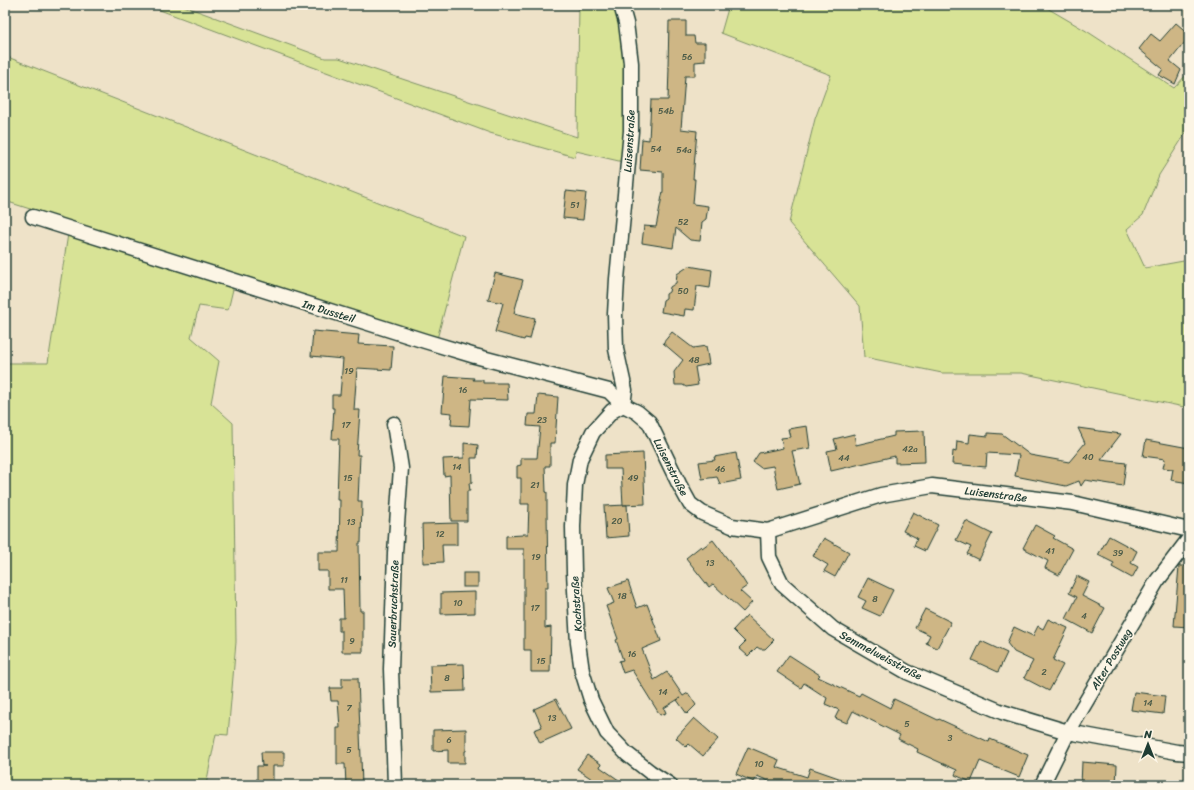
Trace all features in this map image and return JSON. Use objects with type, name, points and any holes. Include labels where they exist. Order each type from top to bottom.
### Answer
[{"type":"street","name":"Luisenstraße","points":[[621,5],[626,22],[631,63],[631,132],[615,314],[616,349],[625,390],[623,406],[637,412],[649,422],[690,504],[702,513],[732,526],[768,531],[881,495],[932,486],[1073,503],[1189,530]]},
{"type":"street","name":"Im Dussteil","points":[[33,217],[425,341],[475,356],[609,391],[623,406]]},
{"type":"street","name":"Kochstraße","points":[[623,406],[612,411],[593,432],[580,459],[575,485],[573,527],[578,643],[582,671],[592,700],[608,733],[627,754],[670,785]]},
{"type":"street","name":"Sauerbruchstraße","points":[[394,424],[401,468],[395,553],[391,669],[395,785]]},
{"type":"street","name":"Semmelweisstraße","points":[[768,531],[769,557],[782,584],[833,629],[907,672],[1002,712],[1068,732],[1189,753]]},
{"type":"street","name":"Alter Postweg","points":[[1042,785],[1068,732],[1157,581],[1189,539]]},
{"type":"green space","points":[[158,5],[181,5],[325,58],[339,58],[577,137],[579,5],[616,5],[626,62],[623,162],[576,151],[575,157],[490,133],[157,9]]},
{"type":"green space","points":[[729,5],[1042,5],[1088,32],[1174,88],[1189,72],[1189,128],[1159,175],[1143,215],[1127,229],[1145,268],[1189,260],[1189,408],[1021,373],[942,373],[864,357],[860,306],[789,223],[815,119],[831,75],[721,33]]},
{"type":"green space","points":[[5,56],[464,236],[437,339],[5,201]]},
{"type":"green space","points":[[68,234],[234,285],[228,310],[199,306],[191,337],[219,361],[211,403],[233,423],[236,642],[228,735],[216,734],[206,785],[5,785],[5,363],[48,363]]},
{"type":"building","points":[[669,21],[686,21],[686,36],[694,36],[695,43],[705,43],[705,61],[695,62],[695,76],[685,76],[681,129],[697,131],[693,179],[695,179],[693,204],[708,206],[706,219],[702,222],[700,241],[690,240],[676,228],[673,248],[642,243],[644,226],[656,227],[663,191],[663,172],[640,170],[642,139],[649,140],[651,100],[668,100]]},
{"type":"building","points":[[1176,23],[1189,34],[1189,37],[1170,61],[1181,70],[1175,84],[1159,75],[1163,69],[1139,49],[1151,34],[1160,41]]},
{"type":"building","points":[[566,191],[586,193],[583,220],[563,218]]},
{"type":"building","points":[[689,266],[712,270],[710,288],[697,286],[694,310],[685,309],[684,316],[661,312],[663,300],[666,298],[666,294],[669,292],[670,287],[676,283],[677,274]]},
{"type":"building","points":[[495,273],[523,280],[514,313],[535,318],[530,339],[525,338],[524,340],[495,332],[503,303],[488,300]]},
{"type":"building","points":[[313,331],[359,335],[358,344],[393,346],[391,370],[357,368],[354,410],[360,410],[357,455],[360,455],[358,501],[362,501],[361,543],[359,543],[360,611],[363,611],[363,652],[342,652],[342,631],[339,631],[339,618],[344,618],[343,589],[328,589],[328,571],[318,571],[318,552],[339,552],[340,500],[337,500],[339,439],[332,439],[334,408],[332,408],[332,395],[340,395],[343,359],[311,356]]},
{"type":"building","points":[[672,332],[693,348],[706,346],[709,364],[695,367],[698,385],[686,387],[683,385],[675,385],[674,372],[683,360],[663,343]]},
{"type":"building","points":[[445,376],[474,378],[473,380],[483,380],[483,383],[507,383],[508,400],[471,399],[469,426],[451,425],[452,413],[442,412]]},
{"type":"building","points":[[538,395],[558,397],[555,443],[550,443],[550,466],[545,466],[547,492],[548,588],[545,588],[545,628],[551,627],[550,672],[531,672],[531,650],[524,650],[524,549],[506,549],[506,536],[528,534],[529,504],[521,504],[521,478],[517,478],[517,466],[521,465],[521,458],[537,458],[540,427],[527,426],[528,414],[536,414]]},
{"type":"building","points":[[807,426],[810,448],[792,451],[800,484],[778,489],[773,466],[761,468],[753,462],[759,453],[783,448],[781,438],[790,437],[788,429]]},
{"type":"building","points":[[1078,428],[1121,434],[1101,460],[1126,463],[1123,486],[1085,480],[1081,486],[1079,481],[1066,486],[1015,476],[1019,455],[987,453],[986,467],[952,464],[953,451],[956,452],[957,441],[969,443],[970,434],[988,436],[988,433],[1002,434],[1030,455],[1069,462],[1085,443]]},
{"type":"building","points":[[924,431],[925,462],[895,463],[895,456],[831,471],[827,451],[837,449],[834,439],[854,434],[856,445],[894,436],[894,432]]},
{"type":"building","points":[[1146,440],[1189,448],[1189,483],[1171,480],[1173,469],[1163,468],[1165,459],[1143,456]]},
{"type":"building","points":[[464,443],[478,445],[477,458],[471,458],[472,483],[469,483],[470,491],[467,491],[467,521],[451,521],[450,475],[444,476],[443,459],[464,458]]},
{"type":"building","points":[[643,453],[645,504],[623,505],[621,469],[605,469],[605,455]]},
{"type":"building","points":[[736,453],[741,480],[720,484],[717,477],[702,479],[699,462],[715,460],[714,457]]},
{"type":"building","points":[[627,505],[629,536],[606,538],[604,506]]},
{"type":"building","points":[[913,512],[938,525],[925,551],[914,546],[917,538],[903,531]]},
{"type":"building","points":[[966,521],[992,534],[979,560],[967,554],[971,547],[956,540]]},
{"type":"building","points":[[457,523],[457,545],[442,545],[443,562],[423,563],[422,524]]},
{"type":"building","points":[[1035,525],[1055,536],[1053,538],[1073,549],[1059,575],[1045,568],[1048,561],[1023,548]]},
{"type":"building","points":[[1109,536],[1137,551],[1131,563],[1138,567],[1132,578],[1112,567],[1114,563],[1098,555]]},
{"type":"building","points":[[824,538],[849,552],[835,577],[824,571],[828,565],[813,556]]},
{"type":"building","points":[[713,540],[747,586],[740,591],[752,602],[743,612],[713,584],[709,587],[686,558],[701,546],[702,548]]},
{"type":"building","points":[[1179,566],[1189,566],[1189,627],[1174,626]]},
{"type":"building","points":[[463,573],[478,573],[478,587],[463,587]]},
{"type":"building","points":[[1077,576],[1089,582],[1082,596],[1105,608],[1092,633],[1066,619],[1077,597],[1069,593]]},
{"type":"building","points":[[868,578],[893,590],[880,616],[862,608],[866,601],[858,597]]},
{"type":"building","points":[[628,581],[637,608],[647,604],[661,641],[642,649],[654,680],[667,672],[683,696],[688,693],[696,705],[687,714],[677,700],[680,698],[664,708],[666,713],[660,715],[632,670],[623,673],[619,661],[623,660],[616,640],[618,639],[606,606],[614,603],[608,588]]},
{"type":"building","points":[[475,592],[475,613],[441,614],[441,593]]},
{"type":"building","points":[[925,609],[951,622],[937,648],[926,643],[930,635],[915,628]]},
{"type":"building","points":[[747,615],[774,640],[765,649],[760,649],[757,647],[748,656],[739,648],[745,642],[733,630]]},
{"type":"building","points":[[1048,619],[1068,628],[1053,660],[1063,665],[1049,691],[1024,678],[1033,661],[1014,652],[1007,643],[1014,627],[1033,636],[1038,626],[1043,629]]},
{"type":"building","points":[[981,641],[1007,653],[998,672],[972,660]]},
{"type":"building","points":[[789,655],[820,675],[818,677],[859,696],[861,693],[890,708],[894,699],[989,742],[990,739],[1028,755],[1019,777],[980,761],[971,782],[955,775],[957,770],[917,752],[918,749],[898,739],[900,735],[853,711],[847,723],[835,718],[839,710],[825,704],[827,698],[804,683],[801,688],[777,672]]},
{"type":"building","points":[[464,664],[465,691],[431,692],[430,665]]},
{"type":"building","points":[[342,678],[358,678],[362,785],[346,785],[345,764],[337,764],[337,728],[340,728],[338,701],[331,701],[330,688],[342,688]]},
{"type":"building","points":[[1134,692],[1165,696],[1163,714],[1131,710]]},
{"type":"building","points":[[556,699],[571,729],[540,743],[534,730],[542,727],[534,709]]},
{"type":"building","points":[[694,718],[718,739],[703,756],[689,744],[686,747],[676,738]]},
{"type":"building","points":[[466,729],[465,763],[448,763],[448,750],[433,751],[433,730]]},
{"type":"building","points":[[748,747],[779,760],[776,767],[807,777],[810,768],[853,783],[853,785],[778,785],[757,776],[754,782],[736,774]]},
{"type":"building","points":[[261,752],[284,752],[284,766],[273,766],[273,785],[257,785],[257,766],[262,766]]},
{"type":"building","points":[[587,755],[601,764],[600,767],[626,785],[588,785],[592,779],[577,769]]},
{"type":"building","points":[[1082,762],[1117,765],[1116,785],[1081,785]]}]
